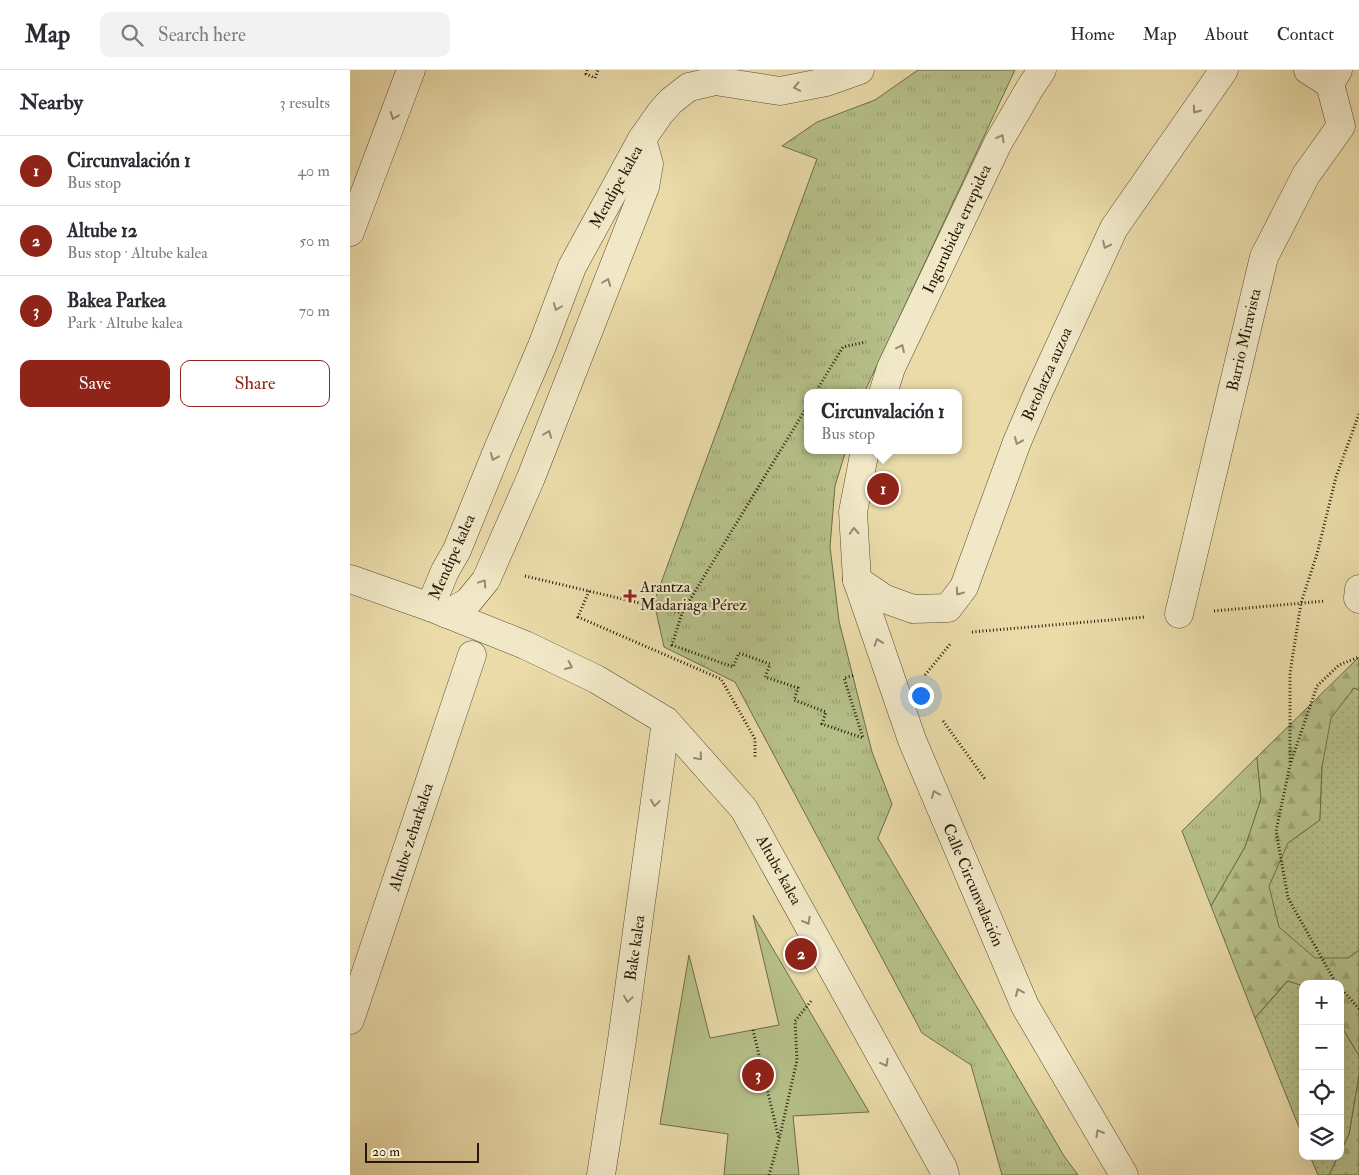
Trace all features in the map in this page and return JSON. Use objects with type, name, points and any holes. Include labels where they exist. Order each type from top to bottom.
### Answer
[{"type":"street","points":[[350,232],[411,70]]},
{"type":"street","points":[[642,139],[660,112],[689,87],[715,81],[780,91],[826,82],[860,70]]},
{"type":"street","name":"Ingurubidea errepidea","points":[[884,389],[892,368],[998,143],[1042,70]]},
{"type":"street","name":"Betolatza auzoa","points":[[857,580],[885,599],[913,609],[948,608],[964,587],[1017,442],[1114,228],[1224,70]]},
{"type":"street","name":"Barrio Miravista","points":[[1179,614],[1264,257],[1306,174],[1341,126],[1325,74]]},
{"type":"street","name":"Mendipe kalea","points":[[642,139],[649,164],[644,187],[530,480],[486,580],[468,602],[439,610],[445,571],[457,550],[542,346],[572,267],[642,139]]},
{"type":"street","points":[[857,580],[853,512],[864,454]]},
{"type":"street","points":[[350,579],[439,610]]},
{"type":"street","name":"Calle Circunvalación","points":[[857,580],[912,740],[1024,1006],[1124,1175]]},
{"type":"street","name":"Altube kalea","points":[[439,610],[525,645],[596,679],[666,720],[744,809],[802,911],[943,1168],[945,1175]]},
{"type":"street","name":"Altube zeharkalea","points":[[350,1020],[472,654]]},
{"type":"street","name":"Bake kalea","points":[[601,1175],[622,1040],[666,720]]},
{"type":"path","points":[[587,70],[586,74],[595,78],[598,70]]},
{"type":"path","points":[[818,389],[843,347],[872,341]]},
{"type":"path","points":[[804,412],[682,613],[672,645],[734,667],[739,653],[770,664],[765,676],[798,688],[794,700],[826,712],[822,724],[864,738],[844,678],[863,673]]},
{"type":"path","points":[[1290,765],[1290,672],[1301,603],[1318,554],[1336,477],[1359,414]]},
{"type":"path","points":[[520,574],[682,613]]},
{"type":"path","points":[[589,591],[578,617],[721,680],[756,740],[755,757]]},
{"type":"path","points":[[968,632],[1301,603],[1359,595]]},
{"type":"path","points":[[924,676],[952,640]]},
{"type":"path","points":[[1335,980],[1288,898],[1276,831],[1290,765],[1318,686],[1339,665],[1359,657]]},
{"type":"path","points":[[939,715],[986,779]]},
{"type":"path","points":[[1344,991],[1359,1009]]},
{"type":"path","points":[[769,1175],[798,1060],[795,1021],[816,995]]},
{"type":"path","points":[[753,1030],[779,1140]]},
{"type":"green space","points":[[918,70],[1015,70],[866,389],[804,389],[804,454],[845,454],[835,486],[830,547],[839,621],[872,752],[892,804],[878,838],[1064,1156],[1078,1175],[1002,1175],[971,1065],[922,1033],[735,682],[664,647],[654,602],[817,159],[782,146],[817,122],[875,100]]},
{"type":"green space","points":[[1359,657],[1359,690],[1353,688],[1322,767],[1320,820],[1288,843],[1348,958],[1359,950],[1359,1056],[1344,1031],[1344,980],[1299,980],[1299,985],[1287,981],[1255,1018],[1211,906],[1245,847],[1261,799],[1257,757]]},
{"type":"green space","points":[[1354,688],[1359,690],[1359,950],[1348,958],[1315,958],[1279,927],[1269,886],[1288,843],[1320,820],[1322,767],[1331,718]]},
{"type":"green space","points":[[1257,757],[1261,799],[1245,847],[1211,906],[1182,831]]},
{"type":"green space","points":[[753,915],[869,1112],[793,1116],[799,1175],[724,1175],[728,1134],[660,1124],[689,955],[710,1038],[779,1025]]},
{"type":"green space","points":[[1288,981],[1299,985],[1299,1127],[1255,1018]]},
{"type":"green space","points":[[1344,1031],[1359,1056],[1359,1075],[1349,1134],[1344,1145]]},
{"type":"green space","points":[[1359,1075],[1359,1175],[1329,1175],[1336,1160],[1344,1160],[1344,1145],[1349,1134]]},
{"type":"green space","points":[[1312,1160],[1336,1160],[1329,1175],[1318,1175]]},
{"type":"place","name":"Circunvalación 1","points":[[883,489]]},
{"type":"place","name":"Arantza Madariaga Pérez","points":[[630,596]]},
{"type":"place","name":"Altube 12","points":[[801,954]]},
{"type":"place","name":"Bakea Parkea","points":[[758,1075]]}]
